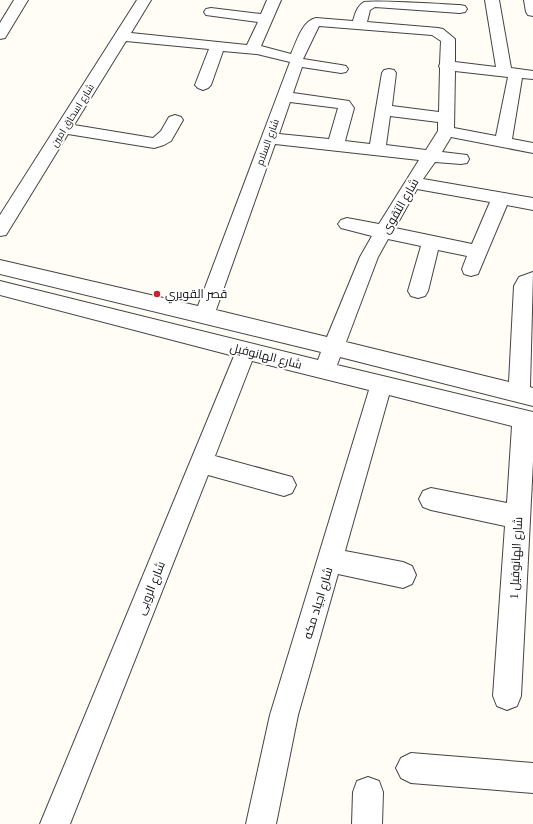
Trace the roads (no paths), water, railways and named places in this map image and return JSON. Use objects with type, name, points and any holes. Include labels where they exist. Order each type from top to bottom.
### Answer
[{"type":"street","points":[[0,35],[21,0]]},
{"type":"street","name":"شارع اسحاق امين","points":[[0,230],[144,0]]},
{"type":"street","points":[[257,50],[254,46],[274,0]]},
{"type":"street","points":[[492,0],[510,73],[503,142]]},
{"type":"street","points":[[531,0],[533,12]]},
{"type":"street","points":[[446,124],[446,66],[448,39],[438,32],[359,25],[363,8],[366,5],[375,3],[460,9]]},
{"type":"street","points":[[211,12],[266,19]]},
{"type":"street","name":"شارع السلام","points":[[204,315],[310,28],[316,22],[359,25]]},
{"type":"street","points":[[122,36],[257,50],[297,61],[341,69]]},
{"type":"street","points":[[203,85],[217,46]]},
{"type":"street","points":[[446,66],[533,75]]},
{"type":"street","points":[[377,149],[389,73]]},
{"type":"street","points":[[284,97],[344,104],[346,108],[336,145]]},
{"type":"street","points":[[383,110],[446,124],[503,142],[533,148]]},
{"type":"street","points":[[64,128],[154,143],[166,138],[175,120]]},
{"type":"street","name":"شارع التقوى","points":[[325,370],[366,263],[424,164],[432,155],[446,124]]},
{"type":"street","points":[[269,138],[461,158]]},
{"type":"street","points":[[413,183],[533,204]]},
{"type":"street","points":[[347,224],[431,242],[474,260],[501,198]]},
{"type":"street","points":[[418,291],[431,242]]},
{"type":"street","name":"شارع الهانوفيل","points":[[0,267],[204,315],[526,395]]},
{"type":"street","points":[[526,395],[524,286],[529,280],[533,279]]},
{"type":"street","name":"شارع الهانوفيل","points":[[0,288],[528,421]]},
{"type":"street","name":"شارع الروبى","points":[[55,824],[246,351]]},
{"type":"street","name":"شارع اجياد مكه","points":[[260,824],[284,715],[382,384]]},
{"type":"street","name":"شارع الهانوفيل 1","points":[[508,696],[523,521],[528,421]]},
{"type":"street","points":[[201,463],[284,486]]},
{"type":"street","points":[[431,499],[523,521]]},
{"type":"street","points":[[330,560],[403,575]]},
{"type":"street","points":[[411,768],[533,778]]},
{"type":"street","points":[[367,824],[368,792]]},
{"type":"place","name":"قصر القويري","points":[[157,294]]}]
